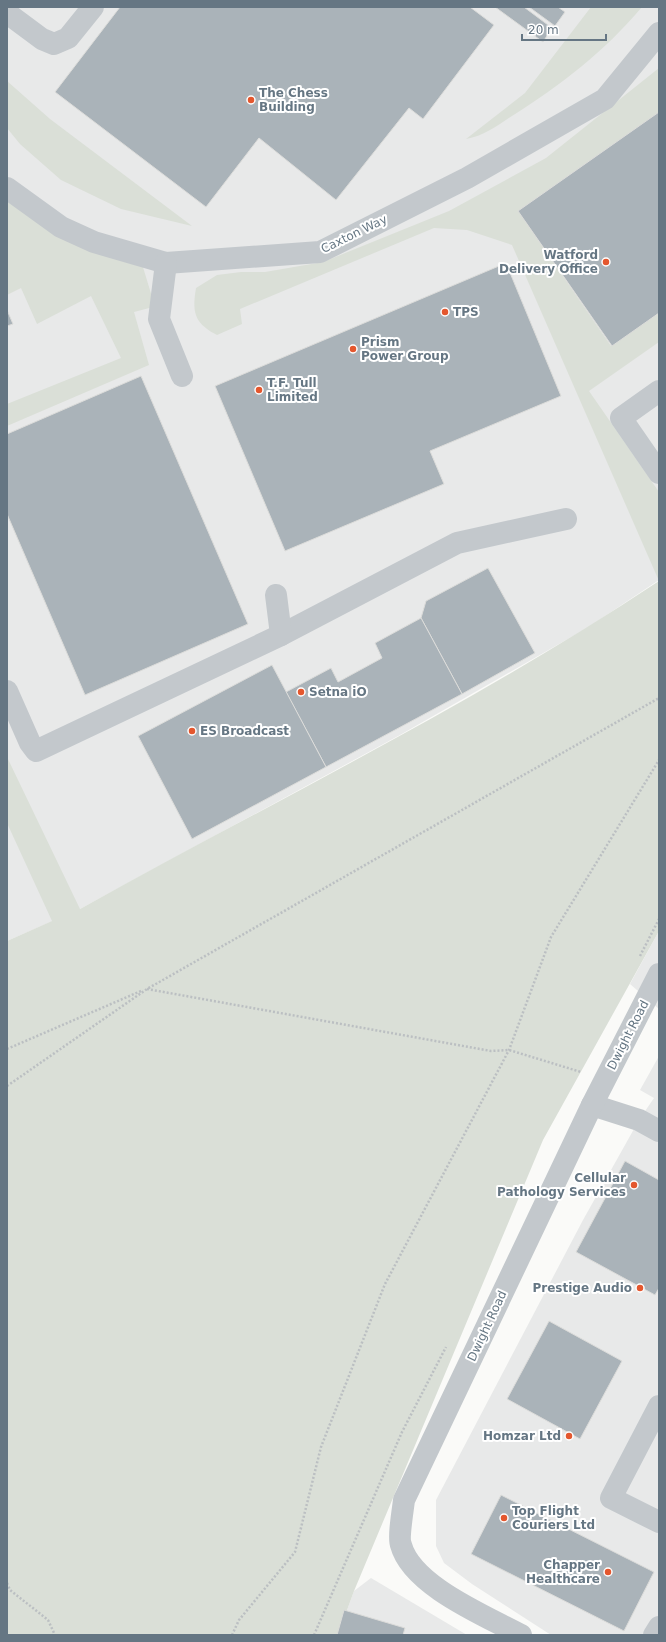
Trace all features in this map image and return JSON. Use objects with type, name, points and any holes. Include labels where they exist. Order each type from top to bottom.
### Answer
[{"type":"street","points":[[7,13],[42,39],[54,44],[68,38],[93,7]]},
{"type":"street","name":"Caxton Way","points":[[7,188],[61,227],[94,242],[166,263],[320,252],[467,178],[605,99],[659,33]]},
{"type":"street","points":[[166,263],[159,319],[182,376]]},
{"type":"street","points":[[659,390],[620,418],[659,473]]},
{"type":"street","points":[[7,691],[30,743],[36,751],[281,635],[457,543],[566,519]]},
{"type":"street","points":[[276,595],[281,635]]},
{"type":"street","name":"Dwight Road","points":[[521,1635],[433,1587],[414,1570],[400,1545],[404,1500],[592,1105],[659,974]]},
{"type":"street","points":[[592,1105],[639,1120],[659,1131]]},
{"type":"street","points":[[659,1406],[611,1498],[659,1522]]},
{"type":"street","points":[[654,1635],[659,1627]]},
{"type":"path","points":[[7,1086],[147,989],[659,698]]},
{"type":"path","points":[[232,1635],[239,1620],[295,1552],[321,1447],[385,1284],[509,1050],[551,937],[659,760]]},
{"type":"path","points":[[7,1049],[147,989],[492,1051],[509,1050],[587,1074]]},
{"type":"path","points":[[7,1583],[10,1590],[48,1620],[55,1635]]},
{"type":"shaded area","points":[[7,7],[659,7],[659,580],[587,628],[400,735],[80,909],[7,941]]},
{"type":"shaded area","points":[[591,7],[642,7],[613,39],[565,80],[496,127],[479,136],[466,139],[525,93]]},
{"type":"shaded area","points":[[659,68],[659,112],[518,211],[611,346],[659,313],[659,342],[589,391],[659,492],[659,581],[512,245],[467,230],[434,228],[240,309],[242,324],[217,335],[203,326],[196,316],[194,304],[196,288],[217,275],[241,272],[265,272],[323,262],[449,211],[546,158]]},
{"type":"shaded area","points":[[7,81],[50,119],[192,226],[121,209],[61,180],[20,144],[7,128]]},
{"type":"shaded area","points":[[7,187],[142,264],[153,300],[153,307],[134,312],[149,365],[7,426],[7,404],[121,358],[91,296],[37,324],[21,288],[7,295]]},
{"type":"shaded area","points":[[659,581],[659,931],[543,1140],[354,1591],[338,1635],[7,1635],[7,941],[52,921],[7,823],[7,757],[80,909],[446,710],[589,626]]},
{"type":"shaded area","points":[[659,931],[659,1009],[630,984]]},
{"type":"shaded area","points":[[659,1056],[659,1635],[551,1635],[472,1584],[444,1563],[436,1546],[436,1500],[583,1220],[639,1120],[654,1098],[640,1090]]},
{"type":"shaded area","points":[[371,1578],[467,1635],[338,1635],[354,1591]]},
{"type":"building","name":"The Chess Building","points":[[120,7],[470,7],[494,25],[423,119],[409,108],[336,200],[259,138],[206,207],[55,92]]},
{"type":"building","points":[[495,7],[524,7],[552,28],[543,42]]},
{"type":"building","points":[[529,7],[558,7],[565,12],[555,26]]},
{"type":"building","name":"Watford Delivery Office","points":[[659,112],[659,313],[612,346],[518,211]]},
{"type":"building","points":[[506,263],[561,396],[430,451],[444,484],[285,551],[215,386]]},
{"type":"building","points":[[7,310],[13,324],[7,326]]},
{"type":"building","points":[[141,376],[248,624],[85,695],[7,514],[7,434]]},
{"type":"building","points":[[488,568],[535,653],[462,694],[421,618],[426,601]]},
{"type":"building","points":[[421,618],[462,694],[326,767],[286,692],[331,668],[338,682],[382,658],[375,643]]},
{"type":"building","points":[[272,665],[326,767],[192,839],[138,736]]},
{"type":"building","points":[[625,1161],[659,1180],[659,1288],[655,1295],[576,1252]]},
{"type":"building","points":[[549,1321],[622,1361],[580,1439],[507,1399]]},
{"type":"building","points":[[501,1495],[654,1572],[624,1631],[471,1554]]},
{"type":"building","points":[[344,1610],[405,1628],[403,1635],[337,1635]]},
{"type":"place","name":"The Chess Building","points":[[251,100]]},
{"type":"place","name":"Watford Delivery Office","points":[[606,262]]},
{"type":"place","name":"TPS","points":[[445,312]]},
{"type":"place","name":"Prism Power Group","points":[[353,349]]},
{"type":"place","name":"T.F. Tull Limited","points":[[259,390]]},
{"type":"place","name":"Setna iO","points":[[301,692]]},
{"type":"place","name":"ES Broadcast","points":[[192,731]]},
{"type":"place","name":"Cellular Pathology Services","points":[[634,1185]]},
{"type":"place","name":"Prestige Audio","points":[[640,1288]]},
{"type":"place","name":"Homzar Ltd","points":[[569,1436]]},
{"type":"place","name":"Top Flight Couriers Ltd","points":[[504,1518]]},
{"type":"place","name":"Chapper Healthcare","points":[[608,1572]]}]
